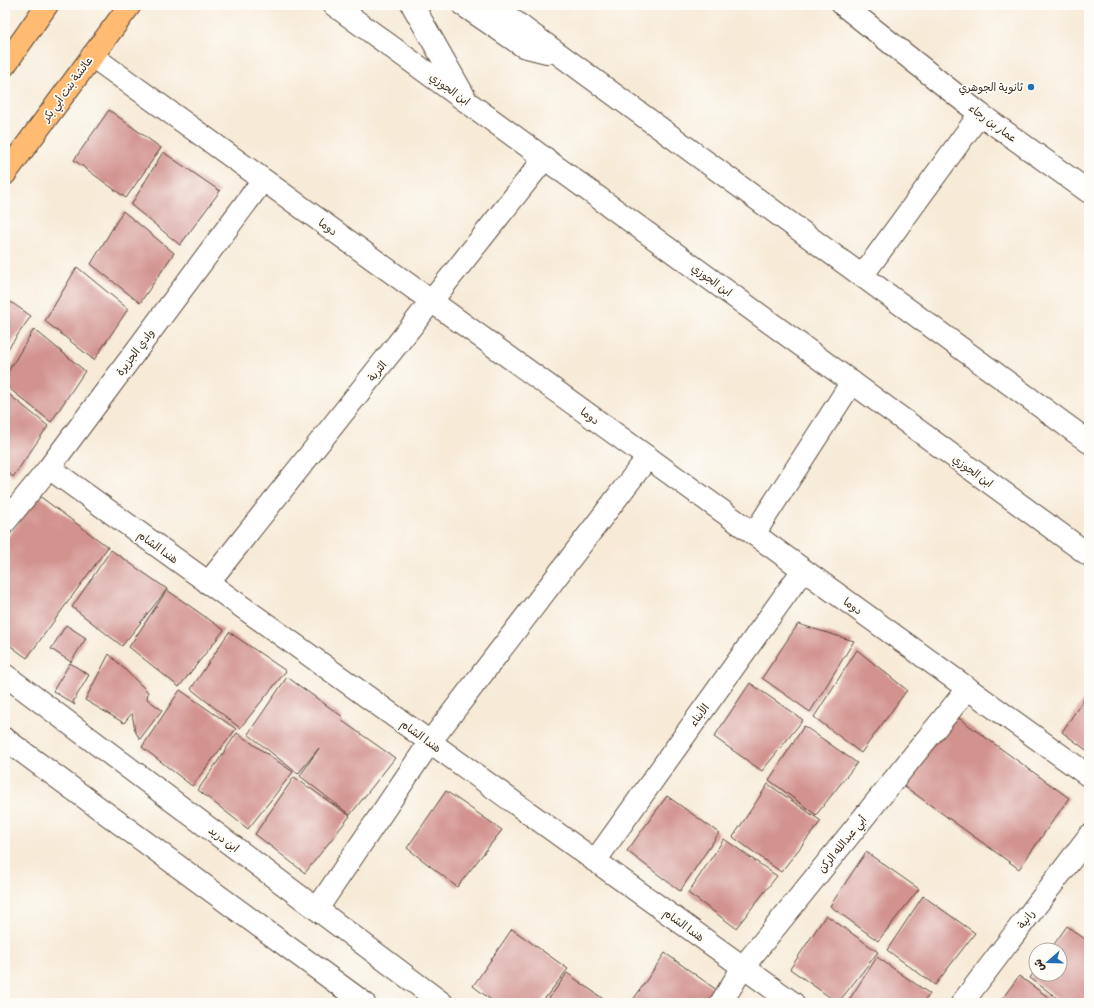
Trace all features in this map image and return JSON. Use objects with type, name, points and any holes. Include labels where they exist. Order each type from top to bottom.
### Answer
[{"type":"main road","name":"عائشة بنت أبي بكر","points":[[5,174],[130,5]]},
{"type":"main road","points":[[5,65],[44,6]]},
{"type":"street","name":"ابن الجوزي","points":[[334,5],[1089,555]]},
{"type":"street","points":[[414,5],[413,6],[468,103]]},
{"type":"street","points":[[463,5],[523,46],[560,54]]},
{"type":"street","points":[[492,5],[1089,442]]},
{"type":"street","name":"عمار بن رجاء","points":[[844,5],[980,114],[1089,192]]},
{"type":"street","name":"دوما","points":[[92,56],[1089,776]]},
{"type":"street","points":[[862,276],[980,114]]},
{"type":"street","name":"الثربة","points":[[208,583],[432,302],[544,158]]},
{"type":"street","name":"وادي الجزيرة","points":[[5,522],[49,468],[263,180]]},
{"type":"street","points":[[754,534],[852,382]]},
{"type":"street","points":[[317,909],[430,742],[648,457]]},
{"type":"street","name":"هندا الشام","points":[[49,468],[792,1003]]},
{"type":"street","name":"الأبناء","points":[[595,861],[803,570]]},
{"type":"street","name":"ابن دريد","points":[[5,675],[442,1003]]},
{"type":"street","name":"أبي عبدالله الركن","points":[[721,1003],[743,968],[968,688]]},
{"type":"street","points":[[5,739],[364,1003]]},
{"type":"street","name":"رانية","points":[[962,1003],[1089,836]]},
{"type":"building","points":[[109,110],[161,148],[126,198],[74,160]]},
{"type":"building","points":[[163,152],[220,191],[180,245],[131,205]]},
{"type":"building","points":[[123,211],[174,253],[140,303],[91,264]]},
{"type":"building","points":[[77,267],[128,309],[94,360],[45,321]]},
{"type":"building","points":[[5,298],[31,316],[5,353]]},
{"type":"building","points":[[34,329],[85,371],[51,422],[5,385],[5,377]]},
{"type":"building","points":[[5,391],[48,426],[13,477],[5,470]]},
{"type":"building","points":[[38,495],[108,547],[27,658],[5,642],[5,541]]},
{"type":"building","points":[[111,550],[167,589],[122,646],[72,607]]},
{"type":"building","points":[[167,590],[224,630],[179,687],[129,647]]},
{"type":"building","points":[[798,624],[854,641],[810,712],[762,678]]},
{"type":"building","points":[[66,625],[86,638],[71,662],[51,649]]},
{"type":"building","points":[[229,632],[286,671],[240,728],[191,689]]},
{"type":"building","points":[[857,650],[907,690],[861,753],[814,717]]},
{"type":"building","points":[[109,654],[148,692],[147,699],[162,710],[140,739],[135,731],[132,713],[124,723],[85,700]]},
{"type":"building","points":[[70,663],[89,675],[73,702],[75,705],[53,691]]},
{"type":"building","points":[[287,677],[343,717],[341,720],[395,758],[350,815],[300,776],[319,748],[298,774],[248,734]]},
{"type":"building","points":[[750,683],[803,720],[762,771],[714,737]]},
{"type":"building","points":[[180,690],[236,729],[192,786],[142,747]]},
{"type":"building","points":[[1089,691],[1089,752],[1062,732]]},
{"type":"building","points":[[949,711],[1069,798],[1019,869],[904,786]]},
{"type":"building","points":[[804,726],[857,763],[816,815],[769,780]]},
{"type":"building","points":[[237,733],[293,772],[248,829],[198,790]]},
{"type":"building","points":[[294,777],[350,816],[305,873],[255,834]]},
{"type":"building","points":[[768,784],[821,821],[781,872],[733,837]]},
{"type":"building","points":[[446,791],[502,830],[457,887],[407,848]]},
{"type":"building","points":[[667,796],[719,833],[680,891],[627,851]]},
{"type":"building","points":[[724,839],[777,876],[736,928],[688,893]]},
{"type":"building","points":[[866,852],[919,889],[878,941],[830,906]]},
{"type":"building","points":[[923,896],[975,933],[935,985],[887,950]]},
{"type":"building","points":[[826,915],[878,952],[838,1003],[790,969]]},
{"type":"building","points":[[1067,926],[1089,942],[1089,1003],[1064,1003],[1035,982],[1068,982],[1068,942],[1056,942]]},
{"type":"building","points":[[512,929],[568,969],[541,1003],[495,1003],[473,986]]},
{"type":"building","points":[[665,953],[721,993],[713,1003],[631,1003]]},
{"type":"building","points":[[877,957],[930,994],[923,1003],[847,1003]]},
{"type":"building","points":[[567,973],[609,1003],[546,1003]]},
{"type":"building","points":[[1019,976],[1056,1003],[999,1003]]},
{"type":"place","name":"ثانوية الجوهري","points":[[1031,87]]}]
